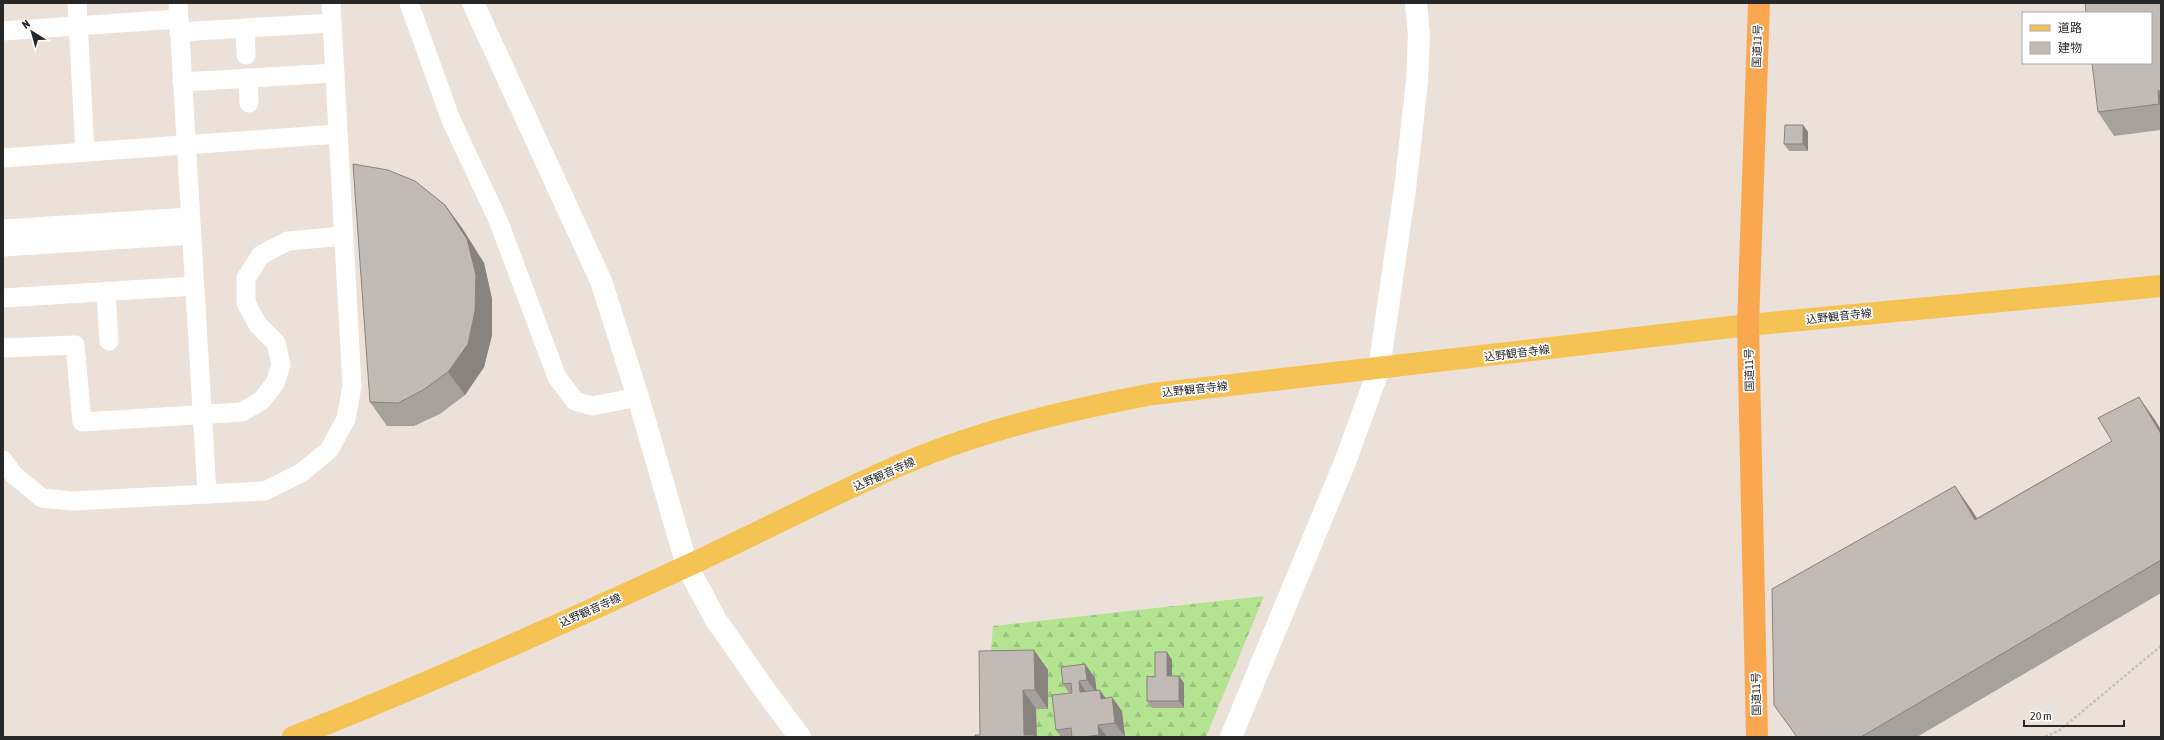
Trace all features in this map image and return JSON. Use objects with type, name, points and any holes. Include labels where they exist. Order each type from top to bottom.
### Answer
[{"type":"highway","name":"国道11号","points":[[1757,737],[1748,325],[1759,3]]},
{"type":"main road","name":"込野観音寺線","points":[[292,737],[429,683],[687,566],[890,469],[998,430],[1070,410],[1153,394],[1379,369],[1748,325],[2161,286]]},
{"type":"street","points":[[473,3],[601,281],[638,397],[687,566],[716,620],[800,737]]},
{"type":"street","points":[[1231,737],[1345,462],[1379,369],[1405,189],[1416,82],[1419,36],[1416,3]]},
{"type":"lane","points":[[77,3],[85,152]]},
{"type":"lane","points":[[3,460],[14,475],[42,498],[72,501],[265,491],[301,473],[329,450],[346,419],[352,386],[331,3]]},
{"type":"lane","points":[[409,3],[451,120],[498,220],[557,377],[575,401],[592,406],[638,397]]},
{"type":"lane","points":[[178,18],[187,145],[207,494]]},
{"type":"lane","points":[[3,31],[178,18],[245,28],[332,23]]},
{"type":"lane","points":[[245,28],[246,55]]},
{"type":"lane","points":[[182,82],[335,73]]},
{"type":"lane","points":[[248,78],[249,103]]},
{"type":"lane","points":[[3,158],[338,134]]},
{"type":"lane","points":[[3,229],[191,226]]},
{"type":"lane","points":[[3,247],[191,226]]},
{"type":"lane","points":[[3,348],[75,344],[82,422],[242,412],[262,400],[275,383],[281,365],[276,343],[258,325],[246,303],[246,278],[262,255],[288,241],[344,236]]},
{"type":"lane","points":[[3,298],[194,286]]},
{"type":"lane","points":[[106,291],[109,341]]},
{"type":"path","points":[[2044,737],[2060,730],[2161,646]]},
{"type":"green space","points":[[1264,596],[1206,737],[984,737],[993,626]]},
{"type":"building","points":[[2085,3],[2161,3],[2161,90],[2158,91],[2159,104],[2098,112],[2092,64],[2152,64],[2152,12],[2086,12]]},
{"type":"building","points":[[1785,125],[1803,125],[1803,144],[1784,144]]},
{"type":"building","points":[[353,164],[388,170],[415,181],[445,205],[467,239],[476,275],[475,311],[468,344],[448,372],[423,390],[398,403],[370,402]]},
{"type":"building","points":[[2139,397],[2161,434],[2161,560],[1861,737],[1797,737],[1774,705],[1772,589],[1955,486],[1975,520],[2112,441],[2098,418]]},
{"type":"building","points":[[1034,650],[1035,690],[1023,690],[1024,735],[1034,735],[1034,737],[975,737],[975,735],[980,735],[979,651]]},
{"type":"building","points":[[1155,652],[1167,652],[1167,676],[1179,676],[1179,701],[1147,701],[1147,676],[1155,677]]},
{"type":"building","points":[[1085,664],[1087,680],[1079,681],[1080,692],[1100,690],[1101,699],[1112,697],[1115,723],[1098,725],[1099,735],[1072,737],[1071,728],[1056,730],[1052,695],[1072,693],[1071,683],[1063,684],[1061,667]]}]
